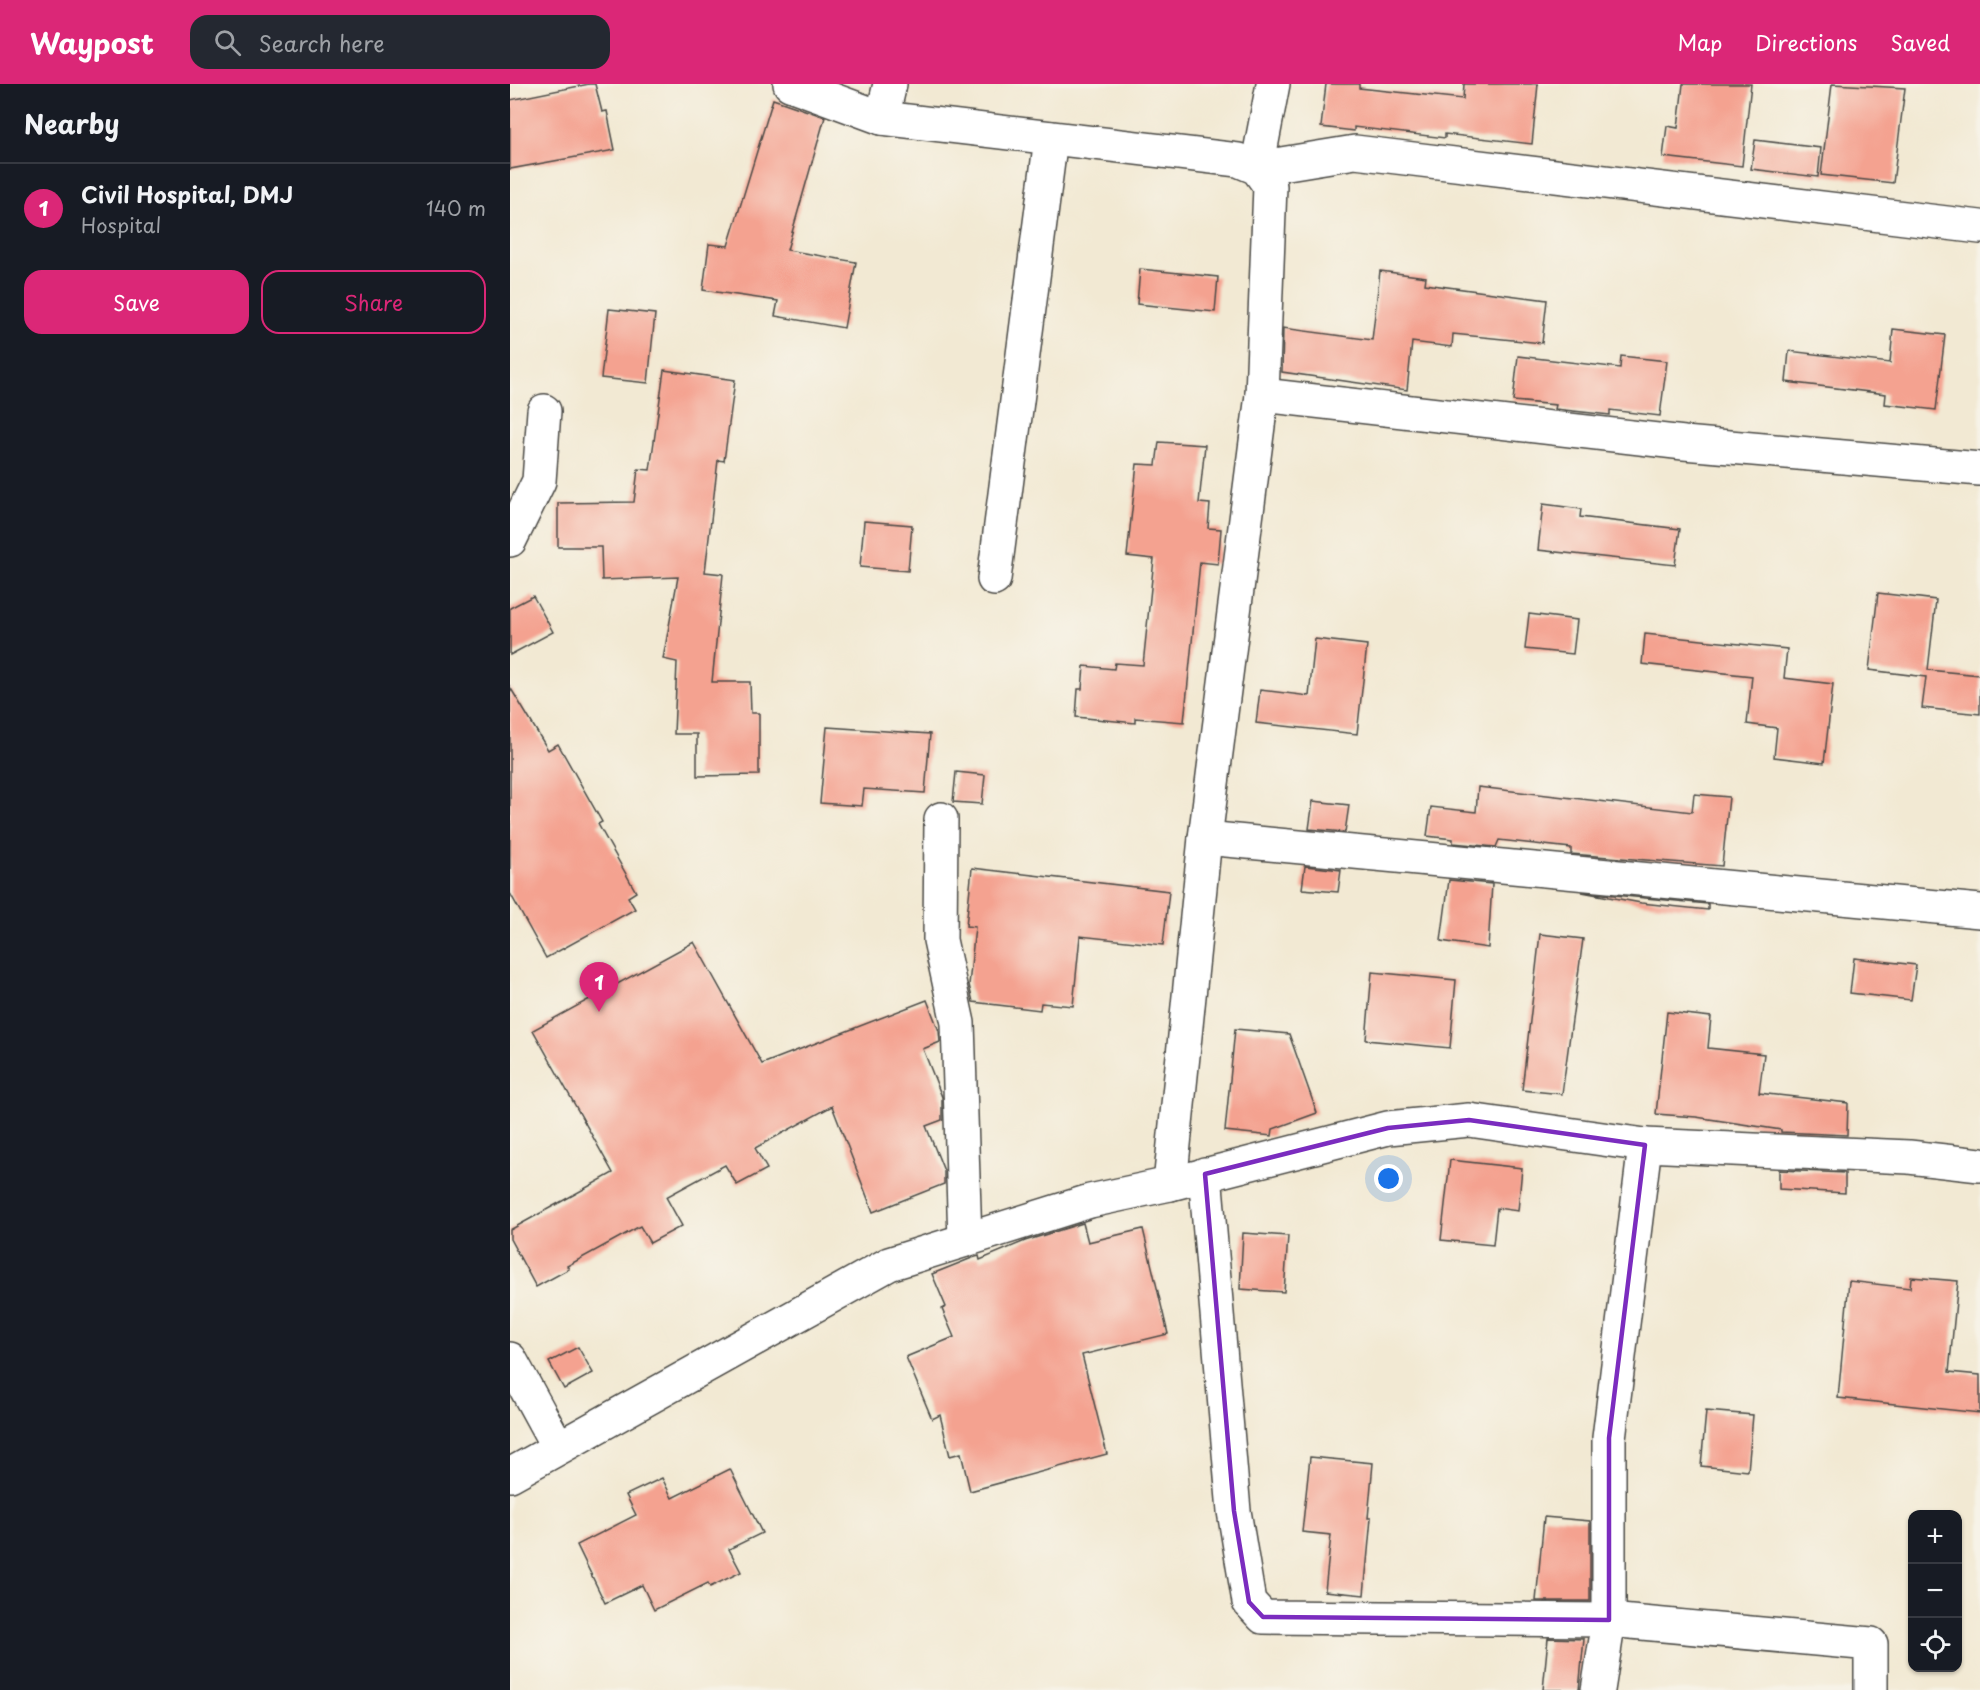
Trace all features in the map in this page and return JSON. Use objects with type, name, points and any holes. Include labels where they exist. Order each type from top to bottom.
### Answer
[{"type":"street","points":[[790,84],[882,118],[1238,160],[1257,168],[1270,186],[1262,395],[1205,838],[1170,1184]]},
{"type":"street","points":[[882,118],[890,84]]},
{"type":"street","points":[[1257,168],[1273,84]]},
{"type":"street","points":[[993,579],[1051,138]]},
{"type":"street","points":[[1257,168],[1355,152],[1980,227]]},
{"type":"street","points":[[1262,395],[1684,444],[1980,469]]},
{"type":"street","points":[[510,540],[538,481],[544,411]]},
{"type":"street","points":[[941,819],[940,940],[958,1023],[965,1240]]},
{"type":"street","points":[[1205,838],[1980,911]]},
{"type":"street","points":[[510,1475],[889,1264],[1090,1201],[1170,1184],[1388,1128],[1469,1120],[1646,1145],[1908,1157],[1980,1165]]},
{"type":"street","points":[[1598,1690],[1609,1620],[1609,1438],[1646,1145]]},
{"type":"street","points":[[1205,1174],[1234,1511],[1249,1602],[1263,1617],[1609,1620],[1871,1644],[1871,1690]]},
{"type":"street","points":[[510,1359],[558,1447]]},
{"type":"highlighted area","points":[[1469,1120],[1645,1145],[1609,1438],[1609,1620],[1263,1617],[1249,1602],[1234,1511],[1205,1174],[1388,1128]]},
{"type":"building","points":[[595,84],[602,112],[607,111],[615,150],[510,169],[510,100]]},
{"type":"building","points":[[1326,84],[1359,84],[1359,88],[1463,99],[1464,84],[1538,84],[1532,144],[1445,134],[1445,138],[1354,127],[1354,131],[1321,127]]},
{"type":"building","points":[[1683,84],[1751,84],[1742,166],[1663,157],[1667,126],[1678,128]]},
{"type":"building","points":[[1832,84],[1905,88],[1893,183],[1821,175]]},
{"type":"building","points":[[773,99],[825,117],[787,250],[856,262],[844,328],[775,316],[778,301],[703,290],[709,244],[728,246]]},
{"type":"building","points":[[1755,140],[1821,148],[1818,177],[1751,169]]},
{"type":"building","points":[[1140,269],[1218,277],[1215,312],[1137,304]]},
{"type":"building","points":[[1380,271],[1426,277],[1425,284],[1547,300],[1542,343],[1453,334],[1452,347],[1412,342],[1407,390],[1282,372],[1283,328],[1372,340]]},
{"type":"building","points":[[609,309],[655,314],[648,383],[601,378]]},
{"type":"building","points":[[1893,329],[1945,335],[1936,410],[1885,404],[1886,394],[1786,382],[1789,351],[1890,363]]},
{"type":"building","points":[[1518,356],[1620,368],[1621,356],[1667,361],[1660,416],[1610,410],[1610,415],[1555,409],[1556,405],[1513,401]]},
{"type":"building","points":[[664,370],[735,380],[724,461],[718,460],[705,572],[723,574],[712,682],[750,682],[751,713],[759,713],[759,775],[697,776],[697,734],[674,734],[677,662],[663,659],[678,577],[602,580],[601,547],[558,547],[558,503],[634,502],[638,469],[650,470]]},
{"type":"building","points":[[1159,442],[1205,445],[1199,503],[1210,504],[1208,528],[1221,529],[1218,564],[1200,562],[1184,722],[1135,718],[1135,723],[1076,717],[1078,689],[1082,689],[1084,666],[1114,669],[1115,663],[1143,665],[1154,559],[1127,556],[1137,464],[1156,465]]},
{"type":"building","points":[[1543,504],[1581,509],[1580,517],[1680,529],[1675,565],[1538,550]]},
{"type":"building","points":[[864,521],[912,525],[908,571],[860,567]]},
{"type":"building","points":[[1878,593],[1936,600],[1928,670],[1980,675],[1980,714],[1922,708],[1926,677],[1869,670]]},
{"type":"building","points":[[533,596],[553,632],[510,655],[510,608]]},
{"type":"building","points":[[1529,614],[1577,620],[1573,654],[1525,649]]},
{"type":"building","points":[[1645,634],[1787,649],[1784,678],[1833,684],[1824,763],[1774,757],[1777,728],[1747,724],[1752,676],[1642,664]]},
{"type":"building","points":[[1315,639],[1367,645],[1357,734],[1256,723],[1260,690],[1309,696]]},
{"type":"building","points":[[510,687],[548,750],[558,744],[602,822],[598,824],[636,892],[628,897],[635,909],[546,958],[510,893]]},
{"type":"building","points":[[827,727],[930,734],[925,793],[864,789],[862,806],[820,803]]},
{"type":"building","points":[[956,772],[985,775],[982,804],[953,802]]},
{"type":"building","points":[[1478,787],[1692,812],[1694,794],[1729,797],[1722,866],[1571,854],[1571,848],[1499,840],[1496,847],[1453,843],[1453,839],[1427,836],[1431,807],[1476,812]]},
{"type":"building","points":[[1313,801],[1349,805],[1345,832],[1309,829]]},
{"type":"building","points":[[1305,866],[1341,870],[1338,892],[1302,889]]},
{"type":"building","points":[[972,868],[1169,891],[1163,945],[1080,936],[1073,1006],[1041,1003],[1040,1010],[973,1002],[969,985],[975,927],[966,926]]},
{"type":"building","points":[[1449,880],[1492,884],[1488,948],[1441,941]]},
{"type":"building","points":[[1582,892],[1708,904],[1708,910],[1641,903]]},
{"type":"building","points":[[1540,934],[1583,939],[1562,1094],[1522,1090]]},
{"type":"building","points":[[694,942],[762,1064],[927,1000],[939,1031],[940,1042],[923,1049],[942,1097],[942,1120],[926,1126],[944,1171],[944,1184],[873,1212],[832,1106],[755,1148],[767,1169],[737,1185],[725,1165],[666,1197],[682,1226],[650,1243],[640,1226],[567,1266],[569,1269],[536,1287],[510,1239],[510,1230],[613,1173],[533,1030]]},
{"type":"building","points":[[1854,958],[1916,965],[1911,1000],[1850,993]]},
{"type":"building","points":[[1372,972],[1456,980],[1450,1048],[1366,1040]]},
{"type":"building","points":[[1667,1012],[1711,1017],[1708,1048],[1764,1054],[1759,1093],[1848,1103],[1847,1135],[1781,1132],[1781,1130],[1696,1117],[1656,1114]]},
{"type":"building","points":[[1235,1029],[1289,1034],[1317,1113],[1273,1129],[1272,1136],[1225,1131]]},
{"type":"building","points":[[1450,1160],[1522,1168],[1518,1211],[1497,1208],[1493,1245],[1441,1240]]},
{"type":"building","points":[[1779,1170],[1845,1173],[1845,1193],[1779,1189]]},
{"type":"building","points":[[1083,1223],[1088,1242],[1143,1229],[1168,1334],[1082,1355],[1107,1454],[970,1491],[961,1453],[950,1456],[940,1415],[932,1419],[906,1357],[954,1337],[942,1309],[946,1307],[932,1274],[972,1258],[979,1256],[980,1260],[1025,1241]]},
{"type":"building","points":[[1243,1233],[1288,1236],[1284,1292],[1240,1289]]},
{"type":"building","points":[[1911,1277],[1958,1281],[1949,1372],[1980,1375],[1980,1413],[1838,1398],[1849,1281],[1910,1288]]},
{"type":"building","points":[[578,1347],[593,1373],[564,1389],[549,1362]]},
{"type":"building","points":[[1706,1411],[1753,1415],[1748,1471],[1701,1466]]},
{"type":"building","points":[[1310,1457],[1373,1463],[1364,1595],[1325,1591],[1331,1535],[1302,1532]]},
{"type":"building","points":[[730,1469],[762,1533],[729,1549],[741,1572],[710,1587],[708,1583],[654,1610],[642,1585],[605,1603],[577,1545],[636,1515],[626,1495],[662,1478],[672,1498]]},
{"type":"building","points":[[1544,1517],[1590,1521],[1590,1601],[1536,1601]]},
{"type":"building","points":[[1548,1638],[1584,1639],[1579,1690],[1543,1690]]},
{"type":"place","name":"Civil Hospital, DMJ","points":[[599,1012]]}]
